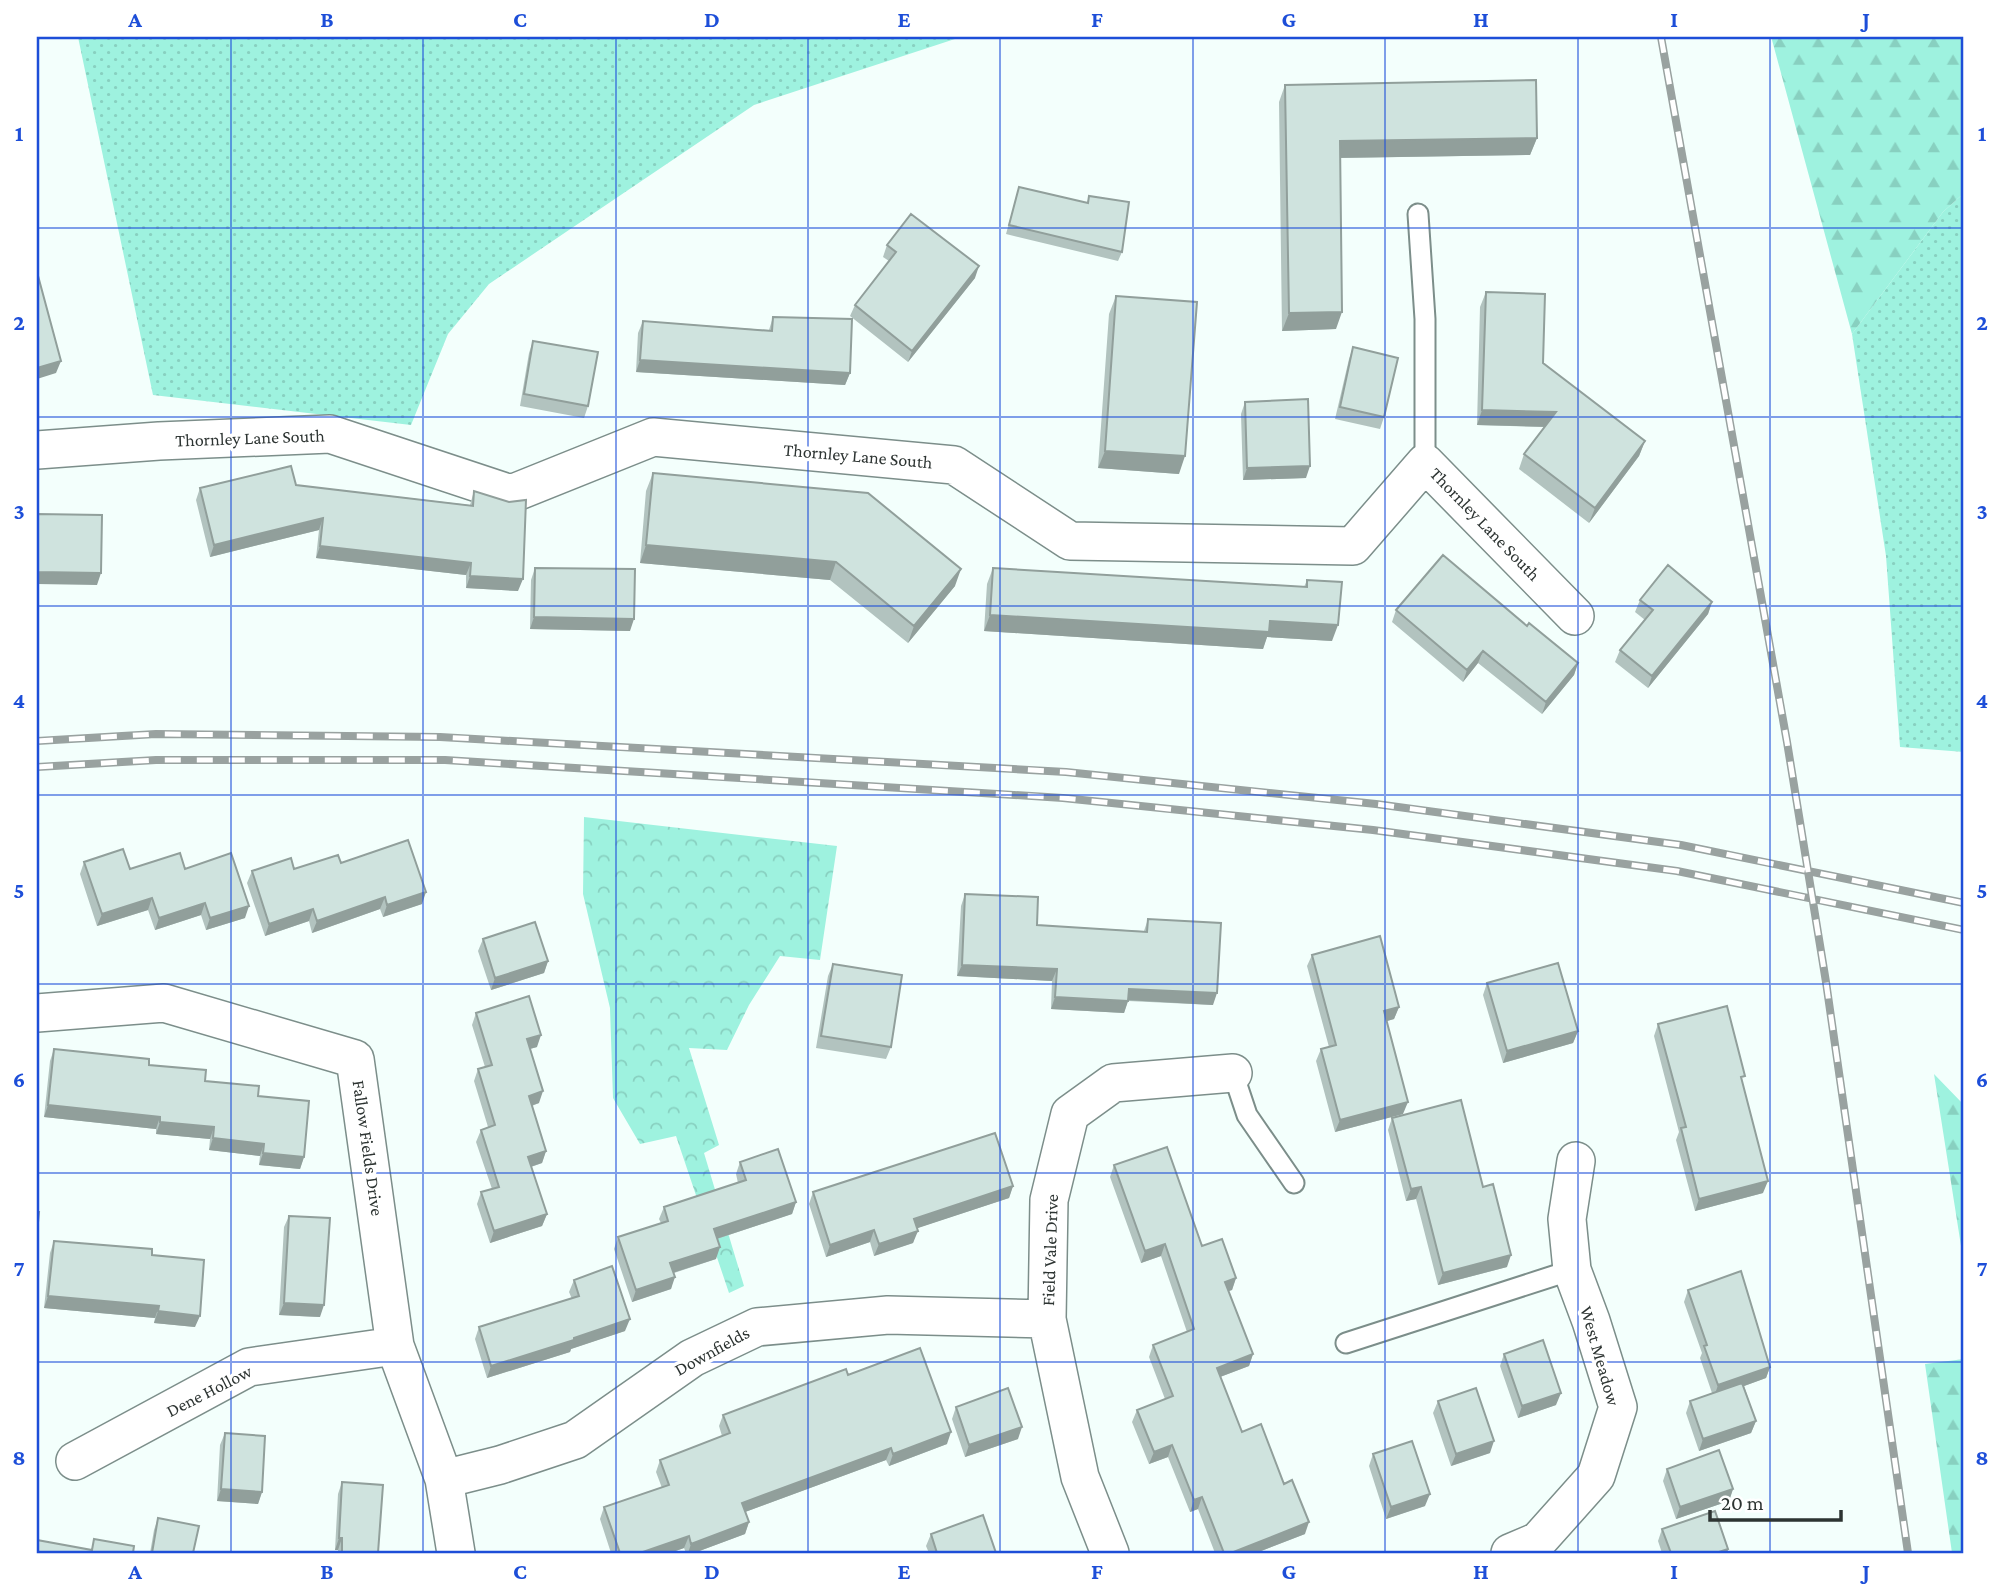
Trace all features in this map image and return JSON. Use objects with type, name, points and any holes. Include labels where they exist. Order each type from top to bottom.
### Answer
[{"type":"street","name":"Thornley Lane South","points":[[37,450],[159,441],[330,434],[511,494],[653,438],[954,465],[1070,541],[1353,546],[1425,463],[1575,616]]},
{"type":"street","name":"Fallow Fields Drive","points":[[37,1013],[164,1003],[355,1059],[395,1346],[444,1479],[456,1553]]},
{"type":"street","name":"Field Vale Drive","points":[[1110,1553],[1080,1477],[1047,1319],[1049,1200],[1070,1114],[1113,1083],[1233,1073]]},
{"type":"street","name":"West Meadow","points":[[1532,1549],[1596,1476],[1618,1407],[1572,1270],[1567,1219],[1576,1161]]},
{"type":"street","name":"Downfields","points":[[444,1479],[500,1465],[575,1440],[692,1358],[757,1326],[888,1315],[1047,1319]]},
{"type":"street","name":"Dene Hollow","points":[[75,1461],[249,1367],[395,1346]]},
{"type":"lane","points":[[1418,214],[1424,319],[1425,463]]},
{"type":"lane","points":[[1233,1073],[1247,1115],[1294,1183]]},
{"type":"lane","points":[[1346,1343],[1572,1270]]},
{"type":"green space","points":[[78,37],[961,37],[754,105],[489,284],[448,334],[411,425],[153,395]]},
{"type":"green space","points":[[1773,37],[1964,37],[1964,193],[1943,212],[1852,334],[1772,40]]},
{"type":"green space","points":[[1964,193],[1964,752],[1900,747],[1886,556],[1852,334],[1943,212]]},
{"type":"green space","points":[[584,817],[837,846],[820,960],[780,956],[749,1005],[727,1050],[689,1048],[719,1145],[704,1153],[744,1286],[729,1293],[676,1136],[640,1144],[613,1098],[610,1008],[583,894]]},
{"type":"green space","points":[[1934,1074],[1964,1105],[1964,1265]]},
{"type":"green space","points":[[1964,1359],[1964,1553],[1952,1553],[1925,1364]]},
{"type":"building","points":[[1536,80],[1537,138],[1340,141],[1342,312],[1289,313],[1285,85]]},
{"type":"building","points":[[1019,187],[1088,203],[1089,196],[1129,202],[1122,252],[1009,225]]},
{"type":"building","points":[[911,214],[979,266],[912,351],[855,305],[896,252],[887,245]]},
{"type":"building","points":[[37,272],[61,361],[37,368]]},
{"type":"building","points":[[1486,292],[1545,294],[1543,363],[1645,441],[1595,508],[1524,454],[1556,412],[1482,410]]},
{"type":"building","points":[[1116,296],[1197,302],[1185,456],[1105,451]]},
{"type":"building","points":[[773,317],[852,319],[850,373],[640,360],[643,321],[772,331]]},
{"type":"building","points":[[533,341],[598,352],[588,406],[524,394]]},
{"type":"building","points":[[1353,347],[1398,358],[1384,417],[1340,407]]},
{"type":"building","points":[[1308,399],[1310,466],[1247,468],[1245,402]]},
{"type":"building","points":[[291,466],[296,485],[473,506],[474,491],[509,502],[526,500],[523,579],[470,576],[471,563],[320,546],[323,518],[214,545],[200,488]]},
{"type":"building","points":[[653,473],[868,493],[961,569],[914,626],[836,562],[646,545]]},
{"type":"building","points":[[37,514],[102,515],[101,573],[37,572]]},
{"type":"building","points":[[1443,555],[1527,626],[1529,623],[1578,663],[1546,702],[1483,651],[1467,670],[1396,610]]},
{"type":"building","points":[[1668,565],[1712,602],[1652,676],[1620,650],[1653,610],[1640,600]]},
{"type":"building","points":[[535,568],[635,569],[634,619],[534,617]]},
{"type":"building","points":[[993,568],[1307,587],[1307,580],[1342,582],[1338,625],[1270,621],[1269,632],[990,615]]},
{"type":"building","points":[[408,840],[426,892],[387,905],[385,897],[317,921],[313,909],[269,924],[252,871],[291,858],[294,869],[338,855],[341,863]]},
{"type":"building","points":[[123,849],[130,869],[180,853],[185,869],[231,853],[249,906],[210,918],[205,903],[159,918],[152,898],[102,914],[84,862]]},
{"type":"building","points":[[965,894],[1038,897],[1037,925],[1147,932],[1148,919],[1221,923],[1217,993],[1129,989],[1128,1001],[1055,997],[1057,969],[962,965]]},
{"type":"building","points":[[535,922],[548,961],[495,978],[483,939]]},
{"type":"building","points":[[1380,936],[1399,1007],[1384,1011],[1408,1102],[1340,1120],[1321,1049],[1336,1045],[1312,955]]},
{"type":"building","points":[[1558,963],[1578,1031],[1507,1051],[1487,983]]},
{"type":"building","points":[[833,964],[902,975],[891,1047],[821,1036]]},
{"type":"building","points":[[529,996],[541,1035],[527,1039],[543,1091],[529,1096],[546,1151],[528,1157],[547,1214],[494,1231],[481,1192],[499,1187],[481,1130],[495,1125],[478,1069],[492,1065],[476,1013]]},
{"type":"building","points":[[1727,1006],[1745,1076],[1741,1077],[1768,1181],[1699,1199],[1681,1128],[1686,1127],[1658,1024]]},
{"type":"building","points":[[54,1049],[149,1059],[149,1065],[206,1070],[205,1081],[259,1086],[258,1096],[309,1101],[304,1157],[263,1153],[264,1144],[213,1138],[214,1127],[160,1122],[160,1117],[48,1105]]},
{"type":"building","points":[[1461,1100],[1483,1187],[1493,1184],[1511,1255],[1443,1273],[1421,1187],[1411,1189],[1392,1118]]},
{"type":"building","points":[[995,1133],[1013,1186],[914,1219],[918,1231],[879,1244],[874,1230],[830,1245],[813,1192]]},
{"type":"building","points":[[1167,1147],[1202,1246],[1222,1239],[1236,1278],[1225,1282],[1253,1354],[1217,1368],[1242,1432],[1261,1424],[1284,1484],[1292,1480],[1309,1522],[1231,1553],[1224,1553],[1202,1497],[1194,1500],[1172,1445],[1154,1452],[1137,1410],[1173,1396],[1153,1345],[1194,1329],[1165,1244],[1145,1251],[1114,1165]]},
{"type":"building","points":[[778,1149],[796,1202],[714,1229],[720,1247],[670,1263],[675,1277],[636,1290],[618,1237],[668,1221],[664,1207],[746,1180],[740,1162]]},
{"type":"building","points":[[289,1216],[330,1218],[324,1305],[284,1303]]},
{"type":"building","points":[[54,1241],[152,1249],[152,1255],[204,1260],[200,1316],[158,1311],[159,1306],[48,1296]]},
{"type":"building","points":[[612,1266],[630,1319],[491,1366],[479,1327],[579,1296],[574,1280]]},
{"type":"building","points":[[1741,1271],[1770,1367],[1718,1385],[1688,1290]]},
{"type":"building","points":[[1543,1340],[1561,1393],[1522,1406],[1504,1354]]},
{"type":"building","points":[[920,1348],[951,1432],[893,1454],[891,1448],[742,1503],[749,1522],[691,1544],[689,1536],[640,1553],[620,1553],[604,1507],[669,1485],[660,1460],[730,1433],[723,1415],[846,1369],[848,1375]]},
{"type":"building","points":[[1742,1383],[1756,1421],[1703,1439],[1690,1401]]},
{"type":"building","points":[[1008,1388],[1022,1427],[969,1445],[956,1407]]},
{"type":"building","points":[[1476,1388],[1494,1441],[1456,1454],[1438,1401]]},
{"type":"building","points":[[225,1433],[265,1436],[262,1492],[221,1489]]},
{"type":"building","points":[[1412,1441],[1430,1494],[1391,1507],[1373,1454]]},
{"type":"building","points":[[1719,1450],[1733,1489],[1680,1507],[1667,1469]]},
{"type":"building","points":[[342,1482],[383,1485],[378,1553],[342,1553],[342,1538],[339,1538]]},
{"type":"building","points":[[1715,1511],[1728,1549],[1716,1553],[1671,1553],[1662,1529]]},
{"type":"building","points":[[983,1515],[996,1553],[937,1553],[931,1534]]},
{"type":"building","points":[[158,1518],[199,1526],[193,1553],[152,1553]]},
{"type":"building","points":[[94,1539],[134,1546],[133,1553],[37,1553],[37,1540],[92,1550]]},
{"type":"railway","points":[[1661,37],[1787,742],[1826,982],[1908,1553]]},
{"type":"railway","points":[[37,741],[156,734],[440,737],[1066,772],[1376,804],[1681,845],[1964,903]]},
{"type":"railway","points":[[37,767],[156,760],[445,760],[1063,798],[1373,830],[1677,871],[1964,930]]}]
